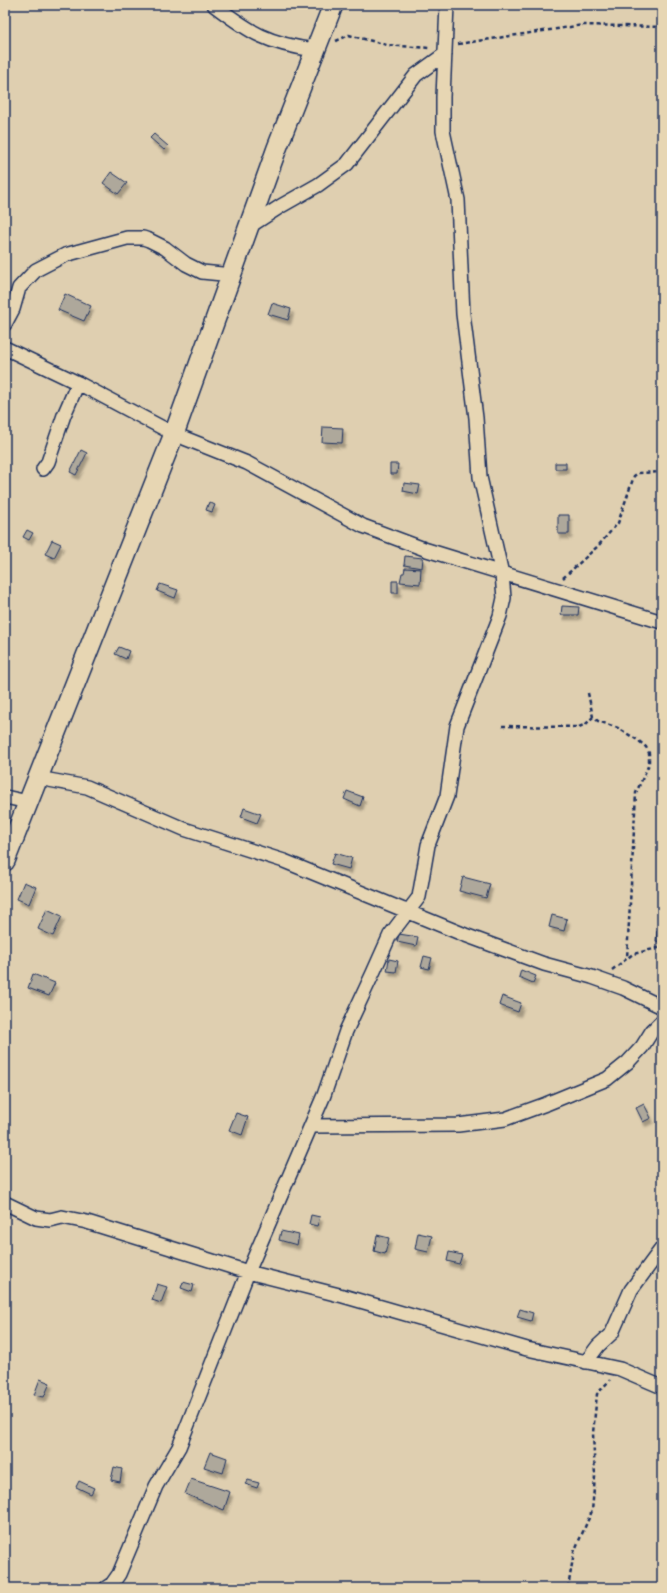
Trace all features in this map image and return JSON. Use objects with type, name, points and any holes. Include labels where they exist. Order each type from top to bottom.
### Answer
[{"type":"main road","points":[[5,861],[174,434],[277,148],[333,5]]},
{"type":"street","points":[[214,5],[261,37],[277,44],[316,46]]},
{"type":"street","points":[[106,1588],[112,1584],[119,1574],[156,1486],[179,1447],[248,1272],[324,1095],[350,1024],[390,935],[419,897],[428,845],[447,796],[457,726],[500,616],[504,598],[502,574],[480,478],[476,418],[463,314],[458,200],[443,131],[442,97],[447,5]]},
{"type":"street","points":[[250,226],[318,185],[347,164],[416,75],[445,51]]},
{"type":"street","points":[[5,324],[13,309],[19,288],[36,270],[65,256],[127,238],[142,238],[149,240],[165,248],[190,266],[202,272],[232,275]]},
{"type":"street","points":[[5,348],[78,383],[174,434],[248,463],[363,526],[427,550],[662,622]]},
{"type":"street","points":[[43,468],[48,462],[64,415],[78,383]]},
{"type":"street","points":[[38,778],[87,787],[184,829],[284,861],[408,913],[544,964],[592,977],[623,988],[662,1007]]},
{"type":"street","points":[[5,797],[28,802]]},
{"type":"street","points":[[311,1126],[458,1125],[505,1119],[607,1079],[628,1062],[642,1047],[652,1031],[662,1021]]},
{"type":"street","points":[[5,1203],[36,1218],[50,1220],[62,1217],[87,1222],[248,1272],[343,1296],[527,1349],[620,1369],[662,1387]]},
{"type":"street","points":[[586,1362],[598,1346],[612,1333],[630,1290],[662,1248]]},
{"type":"path","points":[[316,46],[339,40],[349,35],[403,48],[445,51],[477,40],[508,38],[584,25],[662,27]]},
{"type":"path","points":[[553,588],[612,532],[618,523],[634,476],[638,473],[662,472]]},
{"type":"path","points":[[588,692],[593,717],[598,721],[618,728],[639,741],[646,747],[649,753],[649,764],[636,793],[627,958]]},
{"type":"path","points":[[502,726],[574,728],[586,724],[593,717]]},
{"type":"path","points":[[592,977],[614,969],[634,954],[662,947]]},
{"type":"path","points":[[568,1588],[574,1552],[592,1511],[595,1477],[593,1432],[597,1394],[620,1369]]},
{"type":"building","points":[[154,134],[168,146],[164,150],[150,138]]},
{"type":"building","points":[[111,172],[127,183],[118,194],[103,183]]},
{"type":"building","points":[[65,294],[91,306],[84,321],[58,310]]},
{"type":"building","points":[[272,303],[291,309],[288,320],[268,314]]},
{"type":"building","points":[[323,427],[343,428],[342,443],[322,442]]},
{"type":"building","points":[[81,450],[87,453],[76,475],[70,472]]},
{"type":"building","points":[[555,463],[566,463],[566,469],[555,469]]},
{"type":"building","points":[[390,464],[398,464],[397,474],[390,474]]},
{"type":"building","points":[[404,483],[420,485],[418,494],[403,491]]},
{"type":"building","points":[[209,502],[215,505],[212,512],[206,510]]},
{"type":"building","points":[[558,515],[569,515],[569,534],[558,534]]},
{"type":"building","points":[[27,530],[33,533],[29,540],[23,537]]},
{"type":"building","points":[[52,540],[61,544],[54,558],[45,554]]},
{"type":"building","points":[[405,556],[423,558],[422,568],[404,565]]},
{"type":"building","points":[[405,568],[421,569],[420,584],[400,582]]},
{"type":"building","points":[[392,581],[398,581],[398,593],[392,593]]},
{"type":"building","points":[[160,584],[178,590],[175,598],[157,591]]},
{"type":"building","points":[[562,606],[579,607],[578,615],[561,615]]},
{"type":"building","points":[[119,647],[129,651],[126,659],[115,654]]},
{"type":"building","points":[[347,791],[363,797],[360,806],[344,799]]},
{"type":"building","points":[[244,808],[261,814],[257,823],[241,817]]},
{"type":"building","points":[[335,853],[352,858],[349,869],[331,864]]},
{"type":"building","points":[[463,877],[490,884],[486,898],[459,891]]},
{"type":"building","points":[[24,882],[36,887],[29,904],[17,899]]},
{"type":"building","points":[[47,909],[62,916],[53,936],[38,929]]},
{"type":"building","points":[[552,915],[567,919],[564,931],[549,927]]},
{"type":"building","points":[[657,931],[662,932],[662,942],[656,941]]},
{"type":"building","points":[[399,934],[418,937],[416,946],[397,942]]},
{"type":"building","points":[[424,956],[432,958],[429,969],[421,967]]},
{"type":"building","points":[[389,959],[398,961],[396,972],[387,971]]},
{"type":"building","points":[[521,970],[536,976],[533,983],[519,977]]},
{"type":"building","points":[[33,974],[55,983],[49,996],[28,988]]},
{"type":"building","points":[[502,996],[521,1003],[518,1012],[499,1005]]},
{"type":"building","points":[[644,1104],[651,1118],[643,1122],[636,1108]]},
{"type":"building","points":[[236,1113],[248,1117],[242,1135],[229,1130]]},
{"type":"building","points":[[311,1215],[320,1217],[317,1226],[309,1224]]},
{"type":"building","points":[[281,1231],[299,1235],[297,1245],[279,1240]]},
{"type":"building","points":[[418,1233],[432,1236],[428,1252],[415,1249]]},
{"type":"building","points":[[377,1235],[389,1238],[385,1254],[374,1251]]},
{"type":"building","points":[[449,1252],[462,1255],[459,1264],[447,1261]]},
{"type":"building","points":[[183,1282],[194,1285],[192,1292],[181,1288]]},
{"type":"building","points":[[157,1284],[167,1287],[161,1303],[152,1300]]},
{"type":"building","points":[[520,1309],[533,1313],[531,1321],[517,1317]]},
{"type":"building","points":[[40,1379],[50,1383],[44,1397],[34,1395]]},
{"type":"building","points":[[210,1452],[227,1458],[223,1473],[204,1467]]},
{"type":"building","points":[[114,1467],[122,1469],[120,1482],[111,1480]]},
{"type":"building","points":[[191,1479],[230,1492],[224,1510],[185,1494]]},
{"type":"building","points":[[248,1480],[259,1483],[257,1488],[245,1484]]},
{"type":"building","points":[[79,1481],[94,1488],[91,1494],[76,1487]]}]
